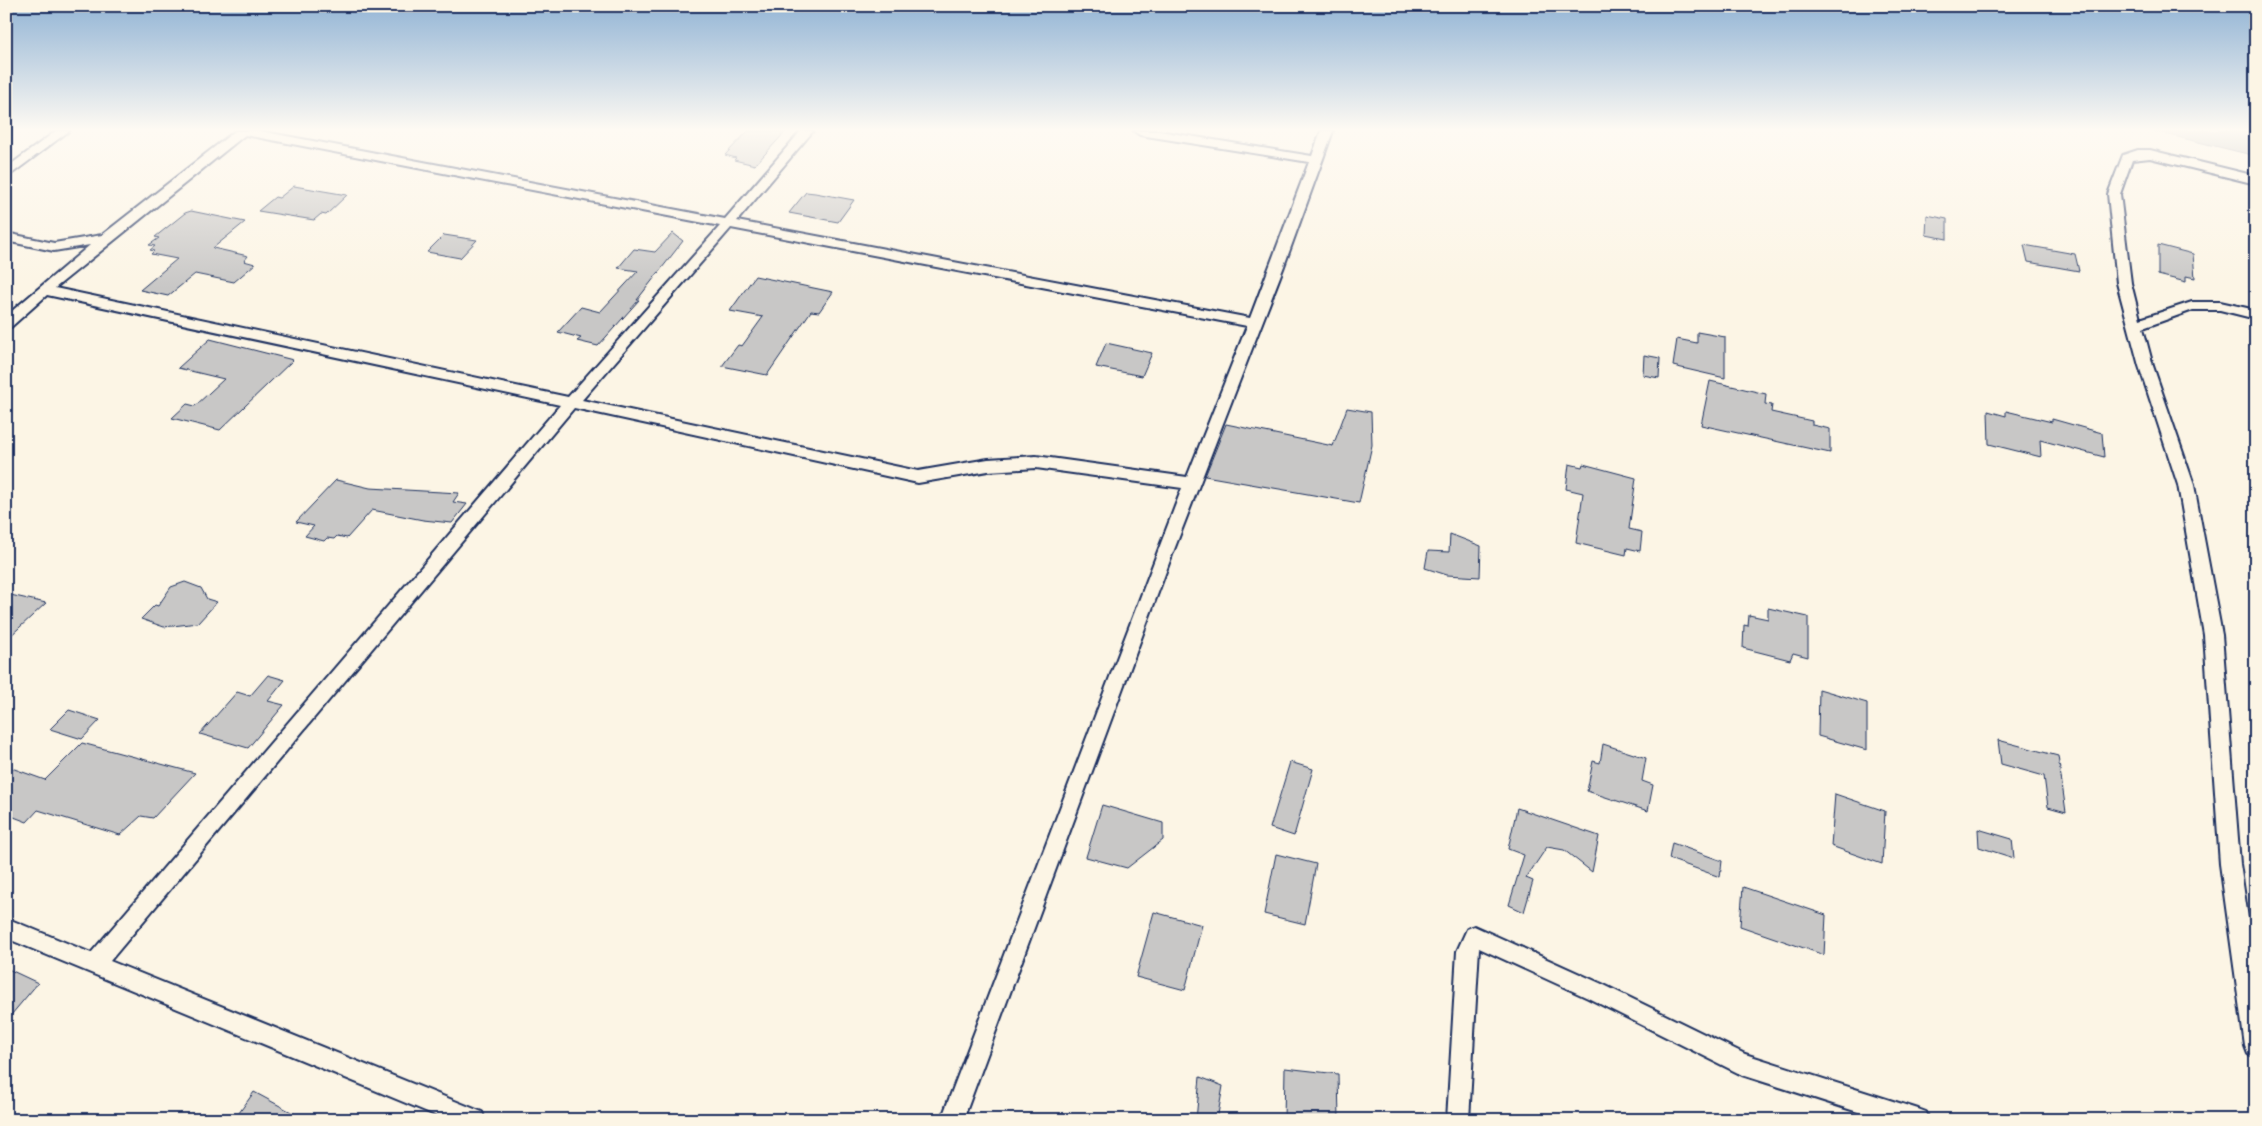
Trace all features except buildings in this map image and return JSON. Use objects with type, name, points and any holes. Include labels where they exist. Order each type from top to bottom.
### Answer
[{"type":"street","points":[[6,324],[71,266],[176,184]]},
{"type":"street","points":[[517,184],[1255,323]]},
{"type":"street","points":[[95,963],[570,404],[762,184]]},
{"type":"street","points":[[952,1120],[1164,555],[1193,484],[1307,184]]},
{"type":"street","points":[[2118,184],[2114,194],[2124,283],[2146,366],[2186,486],[2213,635],[2230,864],[2256,1046]]},
{"type":"street","points":[[6,238],[54,247],[74,245],[108,237]]},
{"type":"street","points":[[54,247],[71,266]]},
{"type":"street","points":[[45,290],[570,404],[918,477],[988,465],[1036,462],[1193,484]]},
{"type":"street","points":[[2136,325],[2192,306],[2220,306],[2256,315]]},
{"type":"street","points":[[6,928],[474,1120]]},
{"type":"street","points":[[1458,1120],[1467,951],[1474,936],[1595,991],[1742,1064],[1918,1120]]}]
